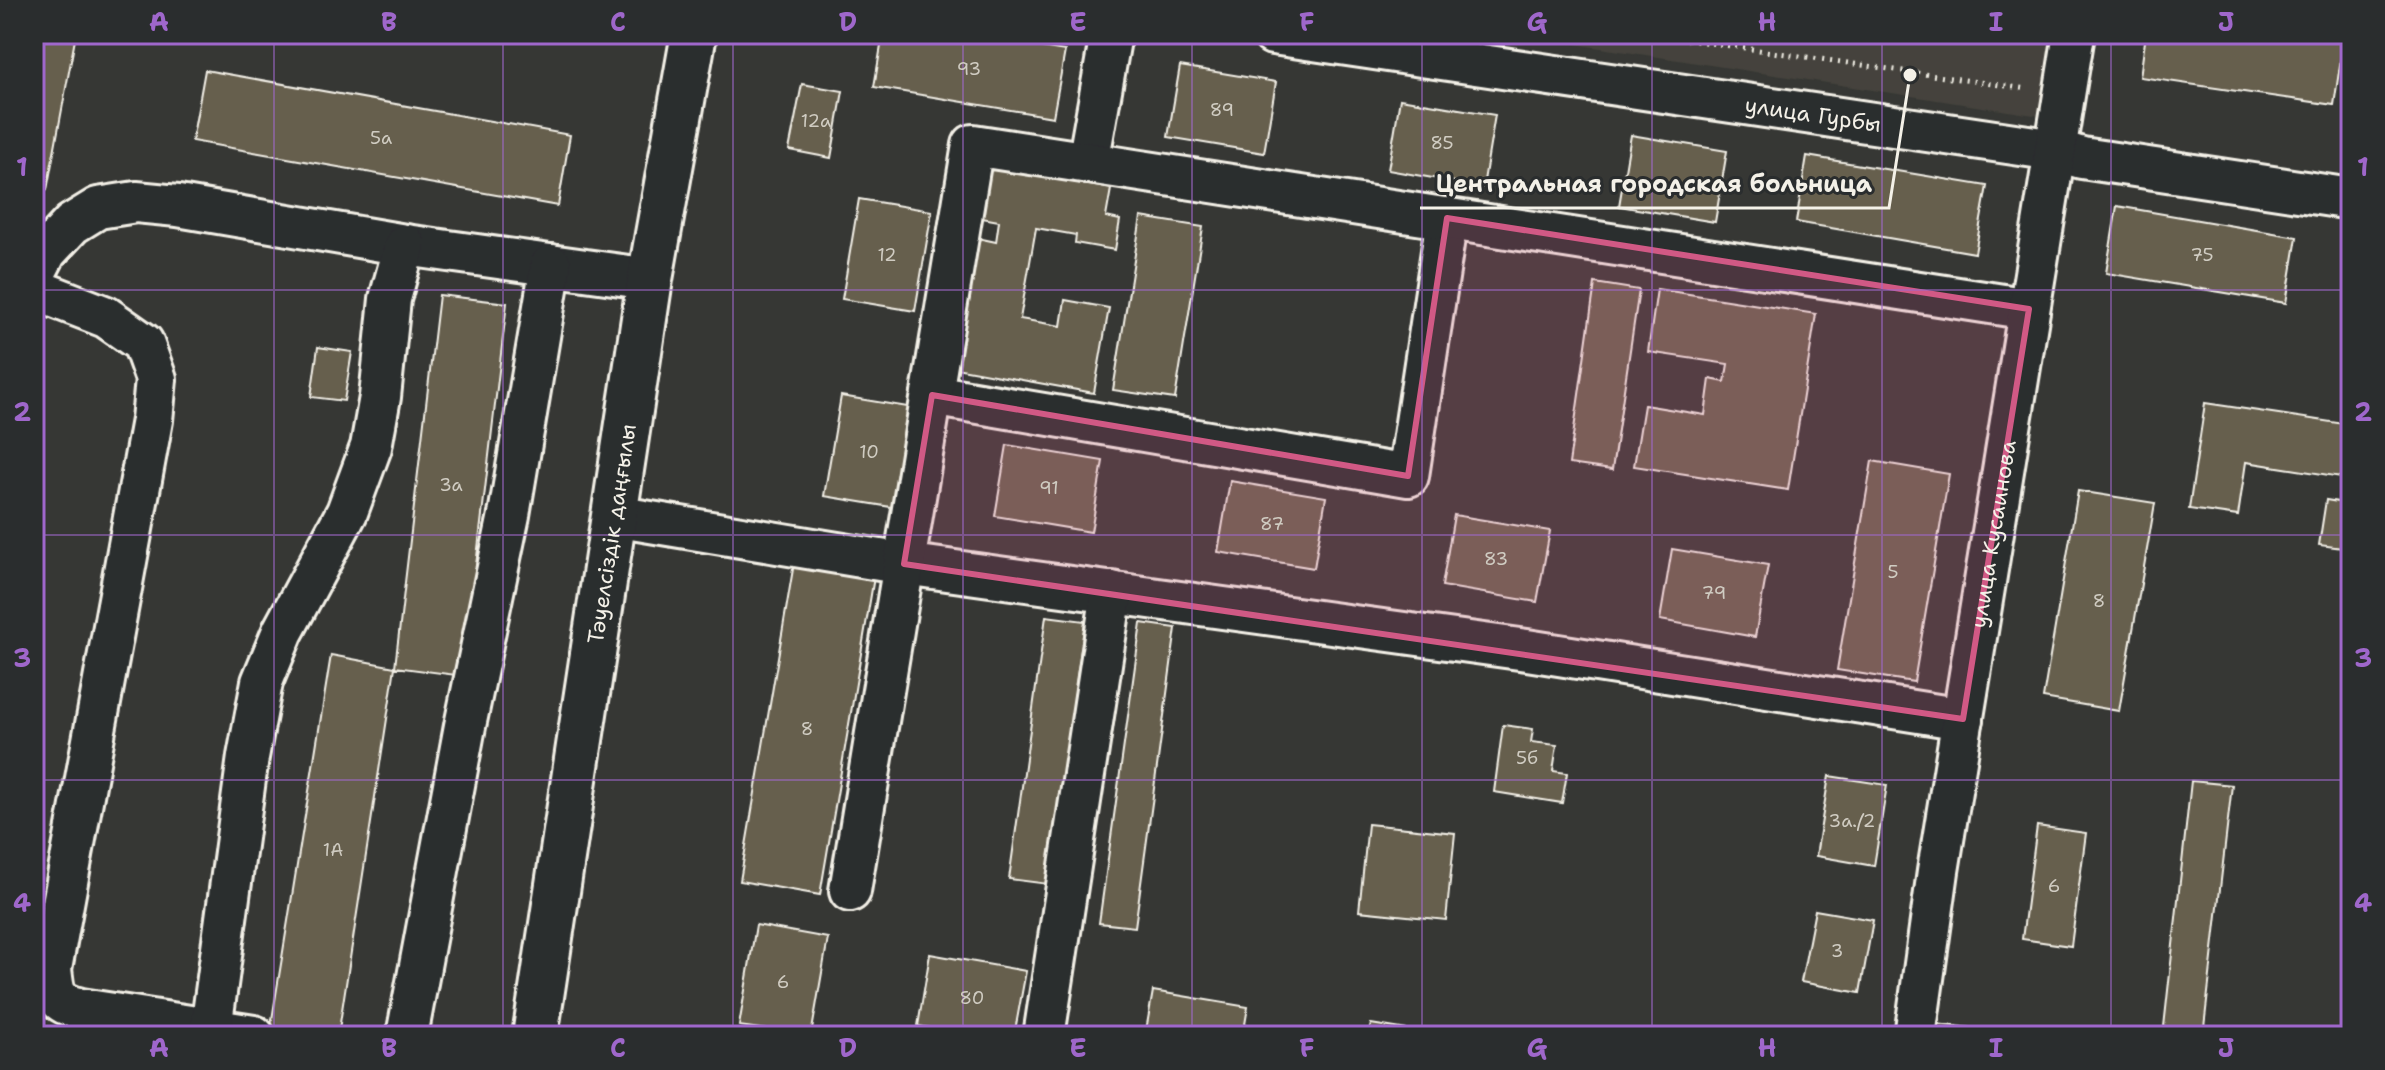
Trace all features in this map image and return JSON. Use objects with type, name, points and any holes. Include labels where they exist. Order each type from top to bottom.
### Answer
[{"type":"street","name":"Тәуелсіздік даңғылы","points":[[535,1036],[650,279],[694,34]]},
{"type":"street","points":[[1088,163],[1111,34]]},
{"type":"street","name":"улица Гурбы","points":[[1273,34],[2055,150],[2082,158],[2351,199]]},
{"type":"street","name":"улица Кусаинова","points":[[1915,1036],[2074,34]]},
{"type":"street","points":[[850,891],[973,145],[2029,309]]},
{"type":"street","points":[[34,275],[46,252],[72,224],[98,208],[136,202],[178,206],[405,245],[650,279]]},
{"type":"street","points":[[932,395],[1408,476],[1447,218]]},
{"type":"street","points":[[211,1029],[248,757],[262,682],[283,631],[347,512],[371,447],[380,397],[390,299],[405,245]]},
{"type":"street","points":[[407,1036],[465,726],[509,515],[551,265]]},
{"type":"street","points":[[34,289],[106,317],[143,343],[156,379],[152,420],[51,969],[54,992],[62,1004],[81,1009],[254,1036]]},
{"type":"street","points":[[614,516],[904,564],[1527,650],[1963,719]]},
{"type":"street","points":[[1044,1036],[1112,592]]},
{"type":"path","points":[[1648,34],[2065,95]]},
{"type":"highlighted area","points":[[1447,218],[2029,309],[1963,719],[904,564],[932,395],[1408,476]]},
{"type":"shaded area","points":[[1510,34],[2052,34],[2040,116]]},
{"type":"building","points":[[34,34],[76,34],[47,190],[34,187]]},
{"type":"building","points":[[883,34],[963,34],[1065,51],[1053,117],[874,87]]},
{"type":"building","points":[[2146,34],[2319,34],[2344,38],[2334,105],[2140,77]]},
{"type":"building","points":[[1180,66],[1276,82],[1264,153],[1168,137]]},
{"type":"building","points":[[205,70],[570,135],[558,206],[192,141]]},
{"type":"building","points":[[802,84],[843,91],[831,158],[789,150]]},
{"type":"building","points":[[1400,99],[1495,115],[1483,187],[1388,170]]},
{"type":"building","points":[[1631,135],[1727,151],[1715,222],[1619,206]]},
{"type":"building","points":[[1807,156],[1987,186],[1975,253],[1796,222]]},
{"type":"building","points":[[991,167],[1111,189],[1106,217],[1120,220],[1115,250],[1075,243],[1076,235],[1036,228],[1020,319],[1061,326],[1065,300],[1109,308],[1094,393],[950,367],[973,237],[996,242],[999,221],[982,218]]},
{"type":"building","points":[[859,199],[932,211],[915,311],[842,299]]},
{"type":"building","points":[[2117,206],[2297,237],[2286,303],[2106,273]]},
{"type":"building","points":[[1141,217],[1203,227],[1175,399],[1113,390]]},
{"type":"building","points":[[1595,283],[1639,290],[1612,470],[1569,464]]},
{"type":"building","points":[[1657,289],[1816,314],[1788,490],[1634,466],[1644,405],[1705,415],[1710,379],[1725,382],[1728,364],[1648,352]]},
{"type":"building","points":[[439,295],[507,303],[463,676],[395,667]]},
{"type":"building","points":[[318,347],[352,352],[344,401],[311,397]]},
{"type":"building","points":[[841,396],[914,408],[897,508],[824,496]]},
{"type":"building","points":[[2205,403],[2351,425],[2351,549],[2319,545],[2326,500],[2344,503],[2348,478],[2246,462],[2238,516],[2189,509]]},
{"type":"building","points":[[1007,445],[1103,461],[1091,532],[995,516]]},
{"type":"building","points":[[1872,461],[1949,474],[1914,682],[1837,670]]},
{"type":"building","points":[[1230,481],[1326,497],[1314,568],[1218,552]]},
{"type":"building","points":[[2078,491],[2155,503],[2119,711],[2043,698]]},
{"type":"building","points":[[1454,515],[1550,531],[1537,602],[1442,586]]},
{"type":"building","points":[[1672,549],[1768,565],[1755,637],[1660,620]]},
{"type":"building","points":[[794,563],[874,577],[820,895],[740,881]]},
{"type":"building","points":[[1046,616],[1085,621],[1048,884],[1009,879]]},
{"type":"building","points":[[1141,623],[1176,628],[1135,927],[1099,923]]},
{"type":"building","points":[[331,655],[395,667],[338,1036],[298,1036],[270,1032]]},
{"type":"building","points":[[1503,725],[1533,729],[1531,742],[1557,745],[1553,771],[1567,773],[1562,803],[1494,792]]},
{"type":"building","points":[[1829,776],[1887,785],[1874,866],[1816,856]]},
{"type":"building","points":[[2191,781],[2232,785],[2203,1036],[2163,1036]]},
{"type":"building","points":[[1368,824],[1455,833],[1446,920],[1359,911]]},
{"type":"building","points":[[2037,826],[2086,833],[2071,946],[2022,939]]},
{"type":"building","points":[[1815,910],[1873,920],[1860,993],[1801,982]]},
{"type":"building","points":[[756,925],[828,938],[811,1036],[739,1026]]},
{"type":"building","points":[[930,954],[1026,971],[1014,1036],[980,1036],[918,1026]]},
{"type":"building","points":[[1153,991],[1248,1007],[1243,1036],[1145,1036]]},
{"type":"building","points":[[1927,1023],[2043,1036],[1926,1036]]},
{"type":"building","points":[[1371,1024],[1444,1036],[1368,1036]]},
{"type":"place","name":"Центральная городская больница","points":[[1910,75]]}]
